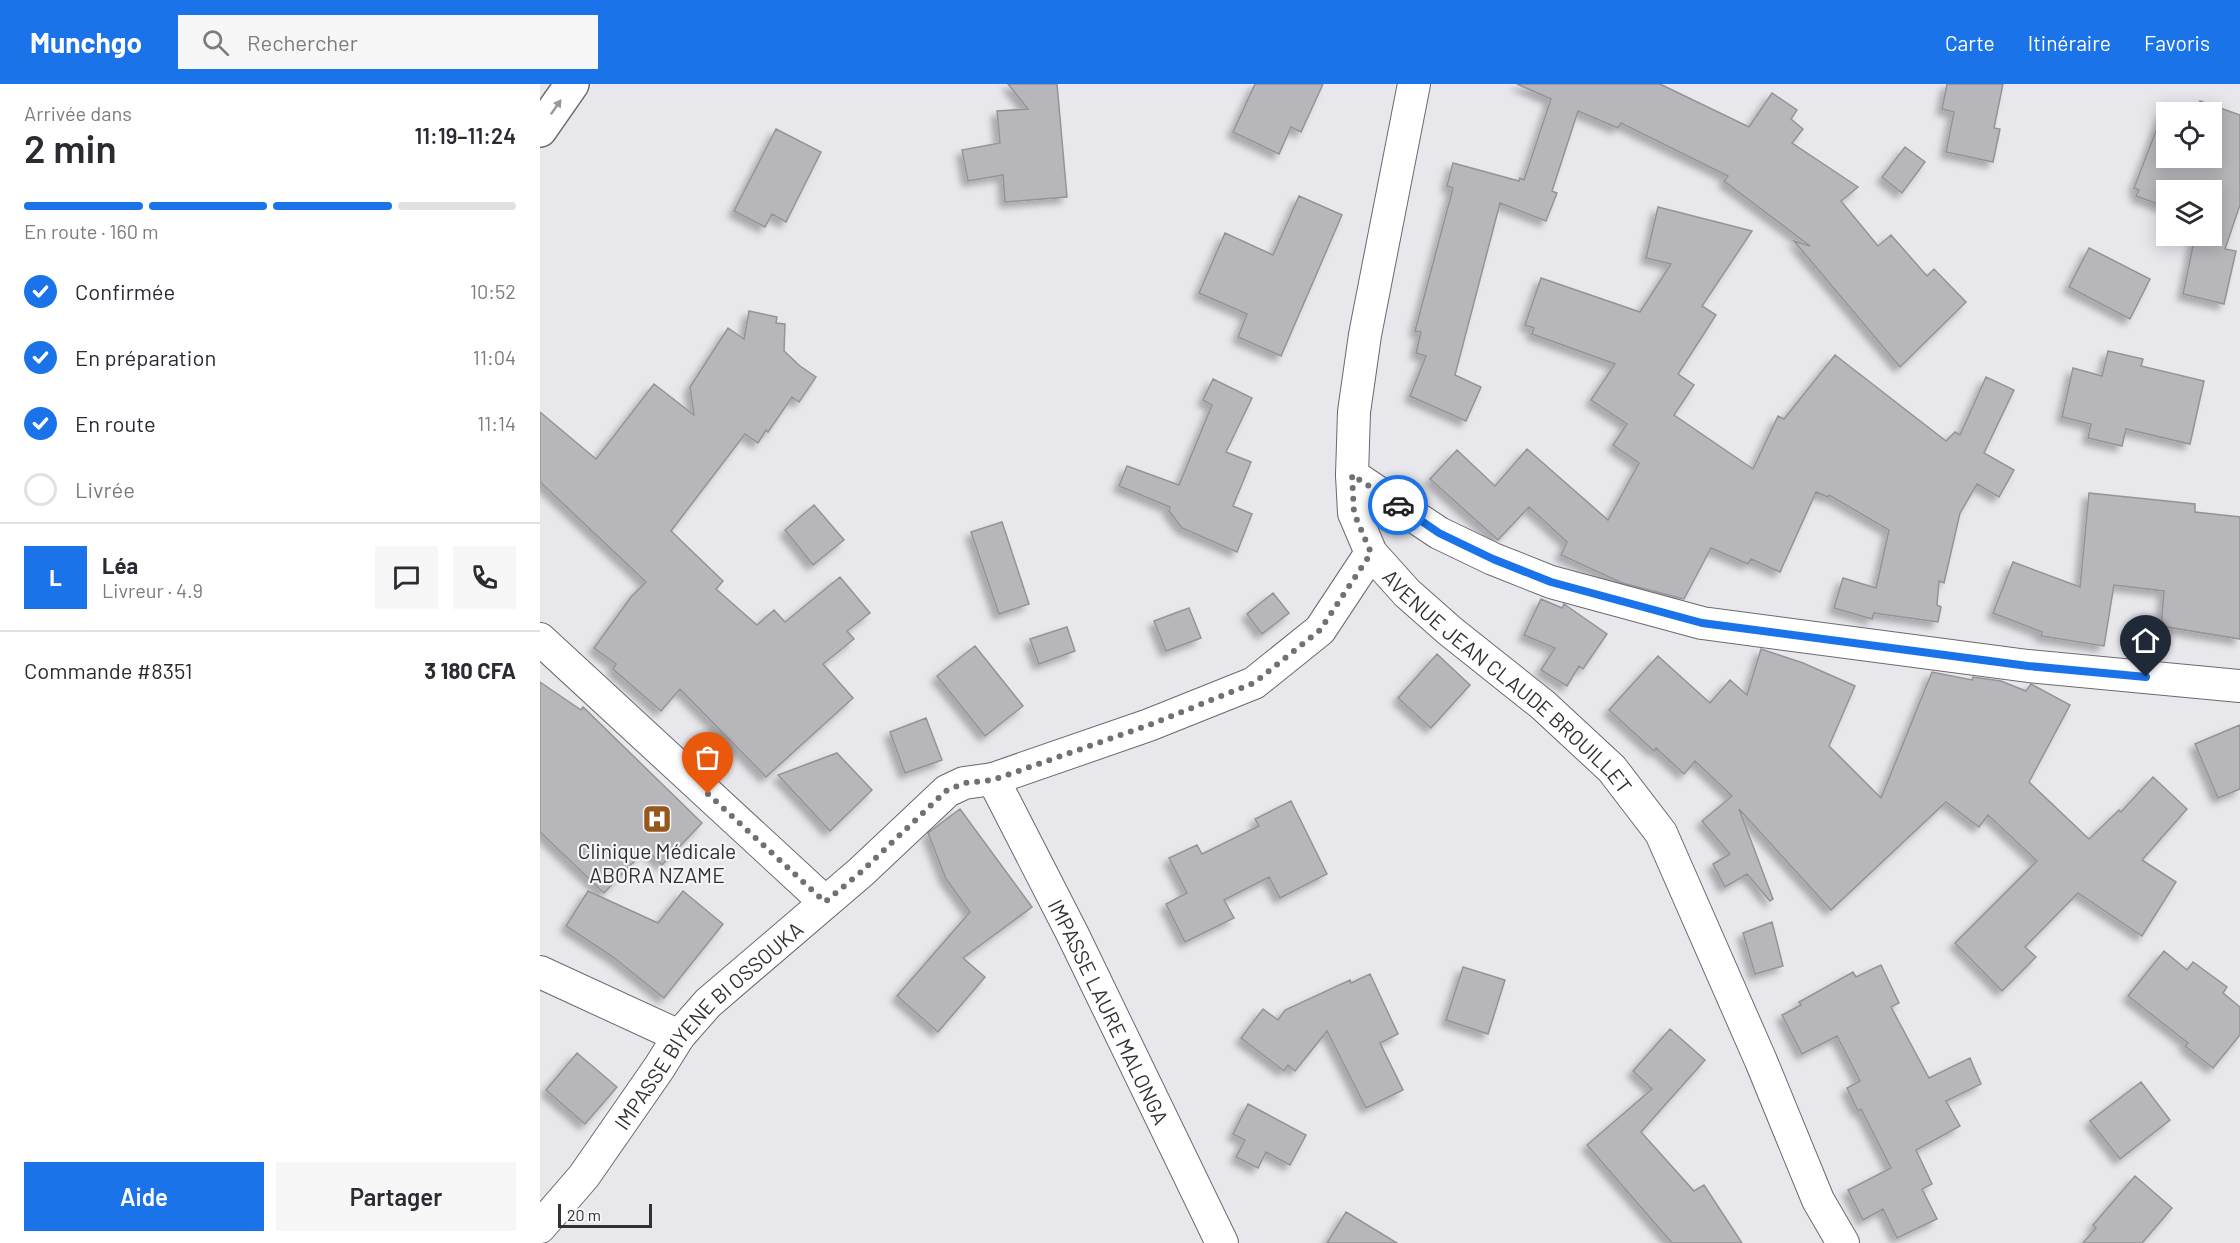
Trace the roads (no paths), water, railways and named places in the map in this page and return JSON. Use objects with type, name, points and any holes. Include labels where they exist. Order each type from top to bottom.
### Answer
[{"type":"main road","points":[[540,130],[573,84]]},
{"type":"street","name":"AVENUE JEAN CLAUDE BROUILLET","points":[[1414,84],[1365,335],[1354,412],[1352,475],[1354,513],[1371,553],[1407,593],[1450,631],[1543,705],[1612,769],[1660,833],[1761,1061],[1818,1200],[1843,1243]]},
{"type":"street","points":[[1352,475],[1439,533],[1493,559],[1551,582],[1702,623],[2028,666],[2240,687]]},
{"type":"street","name":"IMPASSE BIYENE BI OSSOUKA","points":[[540,1227],[585,1176],[679,1036],[708,1003],[861,872],[946,791],[964,783],[993,780],[1149,725],[1254,683],[1320,630],[1371,553]]},
{"type":"street","points":[[540,639],[825,902]]},
{"type":"street","name":"IMPASSE LAURE MALONGA","points":[[993,780],[1072,933],[1222,1243]]},
{"type":"street","points":[[540,972],[679,1036]]},
{"type":"place","name":"Clinique Médicale ABORA NZAME","points":[[657,819]]}]
